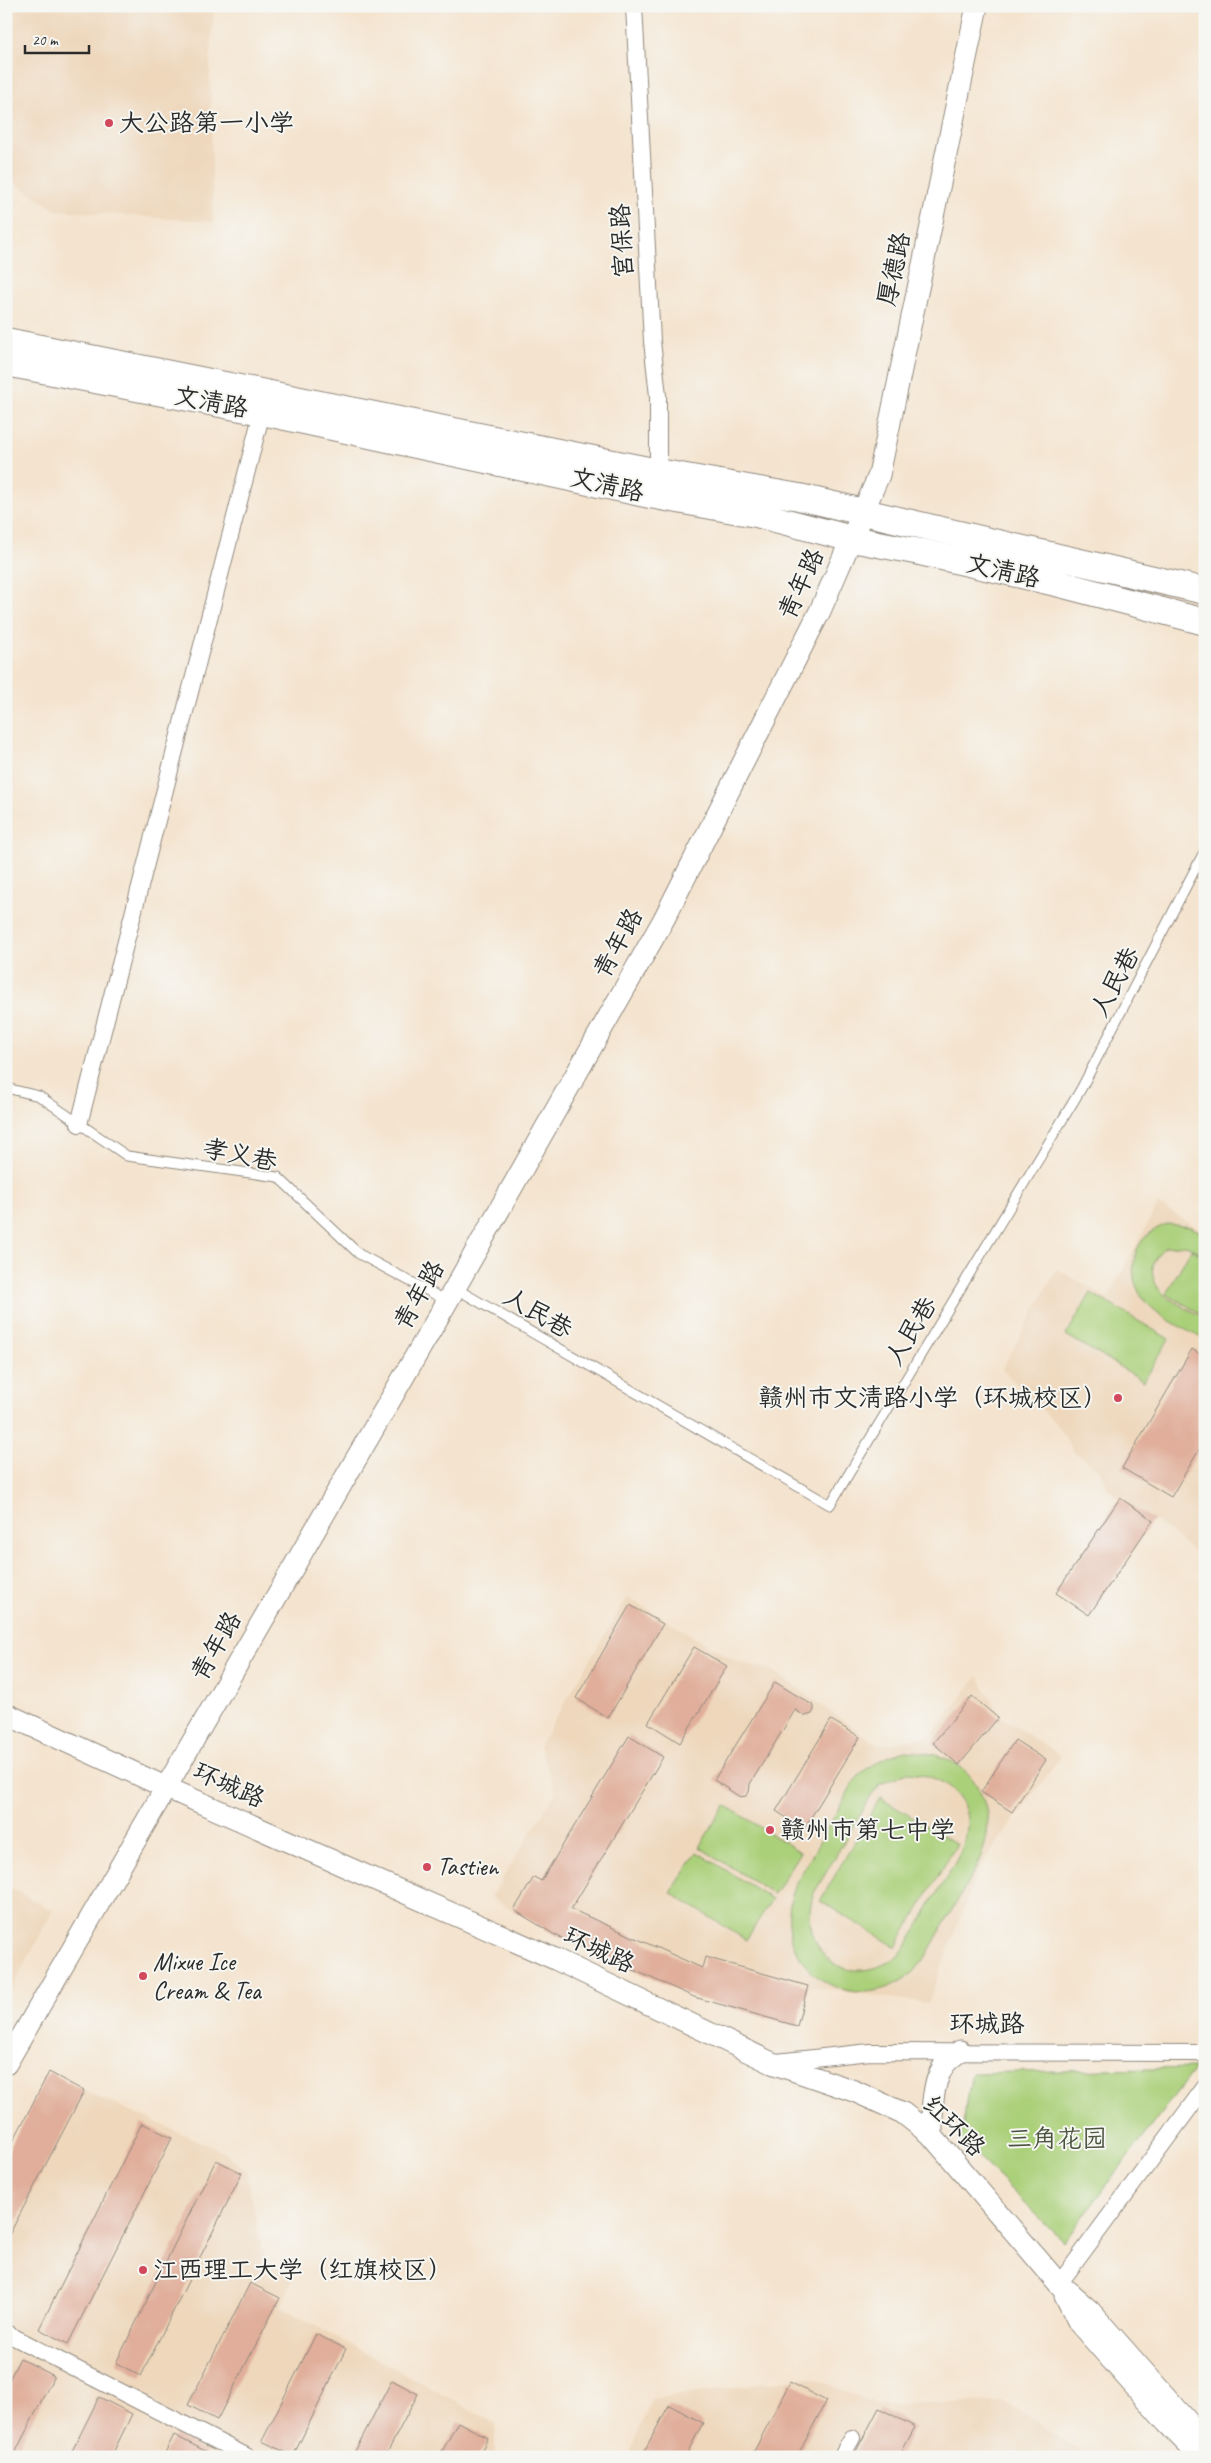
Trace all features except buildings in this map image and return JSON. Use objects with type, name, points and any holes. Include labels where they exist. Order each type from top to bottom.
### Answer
[{"type":"main road","name":"文清路","points":[[6,341],[658,472],[799,497],[1205,591]]},
{"type":"main road","name":"文清路","points":[[6,363],[262,412],[650,495],[756,514],[852,539],[920,552],[1056,583],[1205,622]]},
{"type":"street","name":"宫保路","points":[[634,6],[652,331],[658,396],[658,472]]},
{"type":"street","name":"厚德路","points":[[852,539],[879,475],[977,6]]},
{"type":"street","points":[[79,1124],[262,412]]},
{"type":"street","name":"青年路","points":[[6,2064],[451,1294],[664,919],[820,611],[852,539]]},
{"type":"street","name":"环城路","points":[[6,1714],[165,1787],[555,1959],[772,2063],[870,2052],[1205,2053]]},
{"type":"street","points":[[932,2136],[931,2107],[936,2085],[943,2066],[960,2051]]},
{"type":"street","name":"红环路","points":[[772,2063],[854,2091],[902,2113],[932,2136],[1059,2284],[1090,2312],[1205,2441]]},
{"type":"street","points":[[1059,2284],[1205,2087]]},
{"type":"street","name":"红环路","points":[[1059,2284],[1080,2323],[1167,2423],[1200,2457]]},
{"type":"street","points":[[6,2333],[248,2457]]},
{"type":"street","points":[[841,2457],[852,2438]]},
{"type":"lane","name":"人民巷","points":[[451,1294],[830,1505],[1081,1089],[1205,850]]},
{"type":"lane","name":"孝义巷","points":[[6,1088],[38,1096],[126,1156],[278,1178],[359,1254],[451,1294]]},
{"type":"shaded area","name":"大公路第一小学","points":[[6,6],[214,6],[210,66],[213,222],[56,210],[6,177]]},
{"type":"shaded area","name":"赣州市文清路小学（环城校区）","points":[[1158,1204],[1205,1232],[1205,1559],[1153,1520],[1089,1615],[1056,1593],[1120,1498],[1109,1490],[1099,1470],[1073,1451],[1060,1428],[1002,1369],[1057,1269],[1108,1298]]},
{"type":"shaded area","name":"赣州市第七中学","points":[[627,1597],[735,1661],[772,1670],[879,1746],[931,1736],[978,1676],[1002,1718],[1061,1756],[979,1868],[928,2003],[808,1987],[797,2026],[694,1997],[555,1935],[491,1897],[556,1792],[539,1746]]},
{"type":"shaded area","points":[[6,1886],[53,1910],[6,2000]]},
{"type":"shaded area","name":"江西理工大学（红旗校区）","points":[[49,2072],[84,2091],[222,2151],[246,2170],[265,2264],[294,2276],[281,2307],[495,2423],[495,2457],[6,2457],[6,2155]]},
{"type":"shaded area","points":[[810,2377],[877,2404],[1004,2402],[1092,2457],[629,2457],[651,2399]]},
{"type":"green space","points":[[1167,1224],[1191,1227],[1205,1234],[1205,1255],[1186,1245],[1166,1247],[1155,1260],[1153,1276],[1156,1285],[1169,1298],[1205,1318],[1205,1340],[1178,1326],[1153,1309],[1143,1299],[1137,1287],[1133,1273],[1135,1256],[1139,1245],[1151,1232]]},
{"type":"green space","points":[[1191,1249],[1205,1257],[1205,1316],[1166,1294]]},
{"type":"green space","points":[[1091,1293],[1169,1339],[1144,1381],[1066,1335]]},
{"type":"green space","points":[[905,1751],[936,1755],[955,1763],[963,1769],[977,1786],[984,1802],[988,1830],[981,1856],[975,1869],[924,1960],[901,1981],[875,1991],[849,1991],[825,1982],[806,1965],[793,1943],[789,1915],[796,1883],[855,1780],[872,1765]],"holes":[[[905,1773],[936,1779],[948,1786],[964,1806],[967,1820],[966,1834],[961,1851],[899,1956],[873,1968],[863,1970],[848,1969],[836,1964],[818,1946],[810,1920],[814,1893],[872,1794],[881,1784]]]},
{"type":"green space","points":[[880,1798],[957,1844],[896,1947],[820,1901]]},
{"type":"green space","points":[[725,1805],[800,1852],[774,1894],[699,1847]]},
{"type":"green space","points":[[697,1852],[772,1899],[746,1940],[671,1893]]},
{"type":"green space","name":"三角花园","points":[[1195,2068],[1064,2242],[960,2139],[972,2073]]},
{"type":"place","name":"大公路第一小学","points":[[109,123]]},
{"type":"place","name":"赣州市文清路小学（环城校区）","points":[[1118,1398]]},
{"type":"place","name":"赣州市第七中学","points":[[770,1830]]},
{"type":"place","name":"Tastien","points":[[427,1867]]},
{"type":"place","name":"Mixue Ice Cream & Tea","points":[[143,1976]]},
{"type":"place","name":"江西理工大学（红旗校区）","points":[[143,2270]]}]
